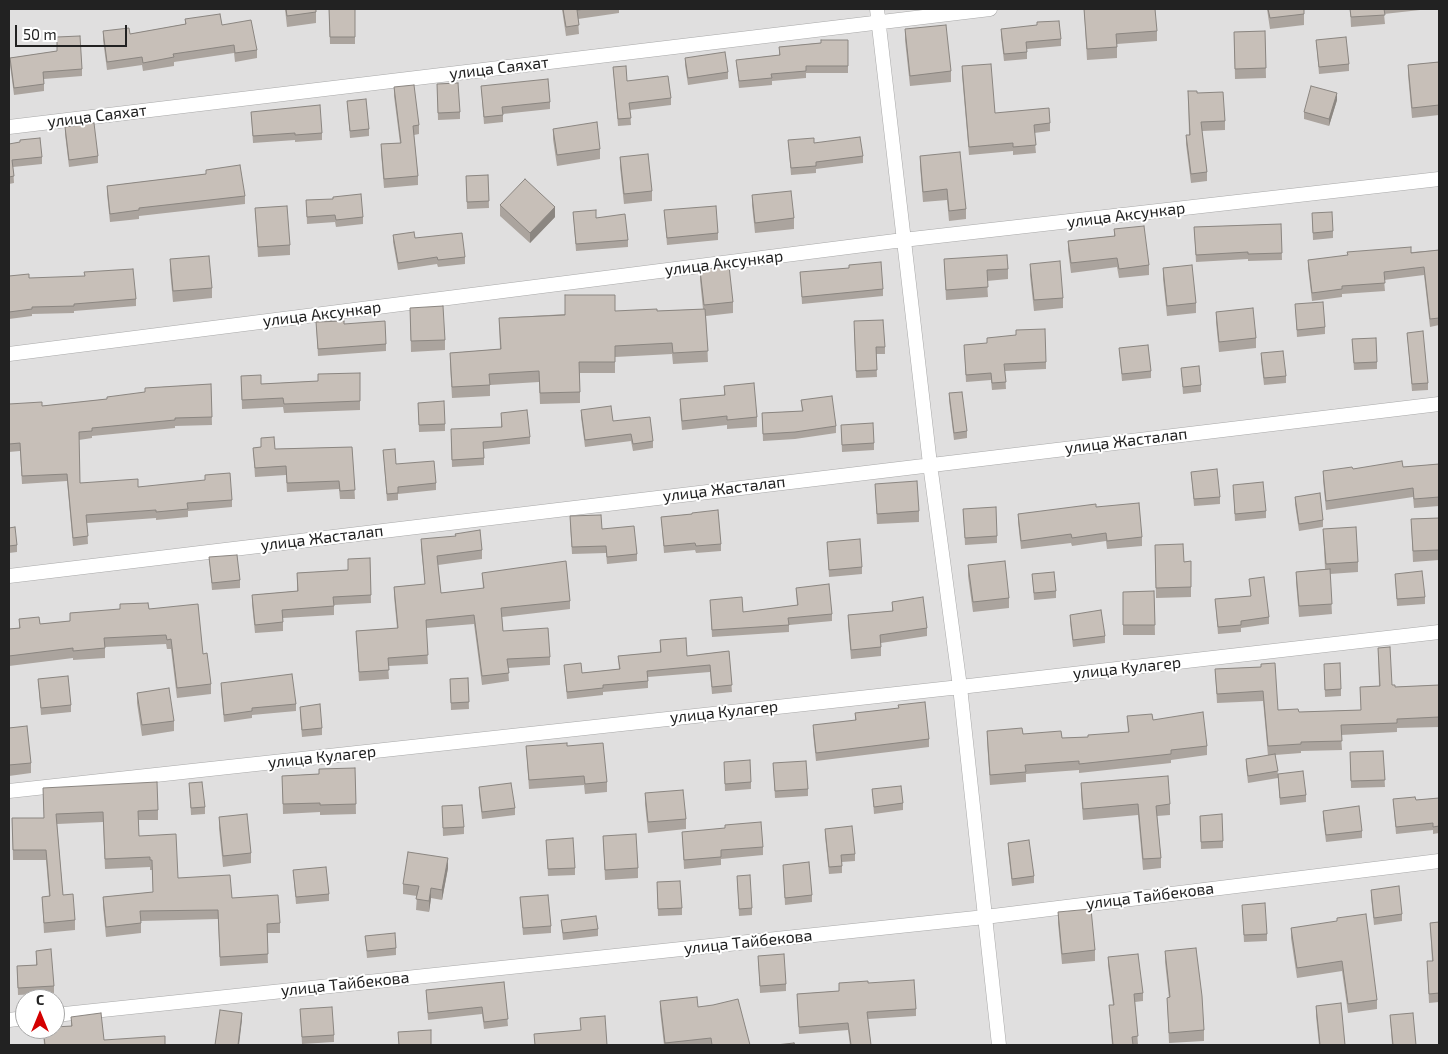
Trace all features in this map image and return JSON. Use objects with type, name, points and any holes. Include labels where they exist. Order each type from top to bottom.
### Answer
[{"type":"street","name":"улица Саяхат","points":[[9,127],[878,15],[990,9]]},
{"type":"street","points":[[878,15],[930,464],[960,687],[999,1045]]},
{"type":"street","name":"улица Аксункар","points":[[9,354],[903,240],[1439,179]]},
{"type":"street","name":"улица Жасталап","points":[[9,576],[1439,404]]},
{"type":"street","name":"улица Кулагер","points":[[9,791],[960,687],[1439,632]]},
{"type":"street","name":"улица Тайбекова","points":[[65,1014],[985,917],[1439,861]]},
{"type":"shaded area","points":[[9,9],[1439,9],[1439,1045],[9,1045]]},
{"type":"building","points":[[286,9],[316,9],[316,12],[287,16]]},
{"type":"building","points":[[329,9],[355,9],[355,37],[330,37]]},
{"type":"building","points":[[563,9],[586,9],[577,10],[579,25],[566,27]]},
{"type":"building","points":[[1084,9],[1155,9],[1157,31],[1116,34],[1117,47],[1087,49]]},
{"type":"building","points":[[1268,9],[1304,9],[1304,14],[1270,18]]},
{"type":"building","points":[[1350,9],[1384,9],[1385,15],[1351,17]]},
{"type":"building","points":[[220,14],[222,25],[251,20],[257,50],[235,53],[234,45],[173,54],[174,57],[143,63],[142,57],[107,62],[103,31],[129,28],[130,34],[186,24],[185,19]]},
{"type":"building","points":[[1059,21],[1061,39],[1026,42],[1027,52],[1004,54],[1001,29],[1037,25],[1037,22]]},
{"type":"building","points":[[946,25],[951,71],[910,76],[905,29]]},
{"type":"building","points":[[1265,31],[1266,68],[1235,69],[1234,32]]},
{"type":"building","points":[[80,36],[82,69],[43,72],[44,84],[14,88],[10,58],[57,51],[57,37]]},
{"type":"building","points":[[1346,37],[1349,64],[1319,67],[1316,40]]},
{"type":"building","points":[[821,40],[848,40],[848,66],[806,66],[806,71],[771,74],[772,78],[739,81],[736,60],[780,55],[779,47],[821,43]]},
{"type":"building","points":[[725,52],[728,72],[688,78],[685,58]]},
{"type":"building","points":[[1439,62],[1439,105],[1412,108],[1408,65]]},
{"type":"building","points":[[991,64],[995,113],[1049,108],[1050,123],[1034,125],[1036,145],[1013,147],[1013,143],[969,147],[962,66]]},
{"type":"building","points":[[626,66],[627,81],[668,76],[671,98],[629,103],[631,118],[618,119],[613,67]]},
{"type":"building","points":[[548,79],[550,102],[502,107],[503,115],[484,117],[481,86]]},
{"type":"building","points":[[458,83],[460,112],[438,113],[437,84]]},
{"type":"building","points":[[414,85],[419,125],[413,126],[418,176],[384,179],[381,144],[401,143],[394,87]]},
{"type":"building","points":[[1311,86],[1337,93],[1329,119],[1304,112]]},
{"type":"building","points":[[1188,91],[1197,91],[1197,93],[1223,92],[1225,121],[1201,122],[1207,172],[1191,174],[1186,135],[1190,135]]},
{"type":"building","points":[[366,99],[369,129],[350,131],[347,101]]},
{"type":"building","points":[[320,105],[322,133],[253,136],[251,112]]},
{"type":"building","points":[[597,122],[600,149],[557,155],[553,129]]},
{"type":"building","points":[[94,123],[98,156],[69,160],[65,127]]},
{"type":"building","points":[[860,137],[863,156],[816,162],[816,166],[791,168],[788,140],[814,138],[814,143]]},
{"type":"building","points":[[40,138],[42,157],[12,160],[14,176],[9,177],[9,144],[20,142],[20,140]]},
{"type":"building","points":[[960,152],[966,209],[949,211],[947,189],[923,192],[920,156]]},
{"type":"building","points":[[648,154],[652,191],[624,194],[620,157]]},
{"type":"building","points":[[240,165],[245,196],[139,208],[139,210],[110,214],[107,186],[206,174],[206,170]]},
{"type":"building","points":[[488,175],[489,201],[467,202],[466,176]]},
{"type":"building","points":[[525,179],[555,207],[530,233],[500,205]]},
{"type":"building","points":[[791,191],[794,218],[755,223],[752,195]]},
{"type":"building","points":[[361,194],[363,217],[336,220],[335,215],[307,217],[306,200],[333,199],[333,197]]},
{"type":"building","points":[[287,206],[290,245],[258,247],[255,208]]},
{"type":"building","points":[[716,206],[718,233],[667,238],[664,210]]},
{"type":"building","points":[[596,210],[596,218],[625,214],[628,240],[576,244],[573,212]]},
{"type":"building","points":[[1332,212],[1333,231],[1313,233],[1312,213]]},
{"type":"building","points":[[1281,224],[1282,253],[1248,254],[1248,252],[1196,255],[1194,227]]},
{"type":"building","points":[[1144,226],[1149,265],[1119,269],[1117,258],[1071,263],[1068,241],[1115,236],[1114,229]]},
{"type":"building","points":[[414,232],[415,238],[462,233],[465,257],[438,260],[437,257],[398,263],[393,235]]},
{"type":"building","points":[[1411,247],[1411,253],[1439,250],[1439,318],[1430,319],[1424,267],[1384,272],[1385,283],[1342,286],[1342,289],[1312,293],[1308,260],[1348,255],[1347,252]]},
{"type":"building","points":[[1007,255],[1008,269],[987,270],[988,287],[946,290],[944,259]]},
{"type":"building","points":[[209,256],[212,288],[173,291],[170,259]]},
{"type":"building","points":[[1060,261],[1063,298],[1034,300],[1030,264]]},
{"type":"building","points":[[881,262],[883,289],[802,297],[800,272],[849,268],[849,265]]},
{"type":"building","points":[[1192,265],[1196,303],[1167,306],[1163,268]]},
{"type":"building","points":[[729,266],[733,302],[704,305],[700,270]]},
{"type":"building","points":[[133,269],[136,299],[74,304],[74,306],[32,307],[32,309],[9,312],[9,276],[29,274],[29,278],[85,276],[84,272]]},
{"type":"building","points":[[565,295],[615,295],[615,311],[705,309],[708,351],[673,353],[672,343],[615,346],[615,362],[579,362],[580,392],[540,393],[539,371],[489,374],[490,385],[452,387],[450,353],[501,349],[499,318],[565,315]]},
{"type":"building","points":[[1323,302],[1325,327],[1297,330],[1295,304]]},
{"type":"building","points":[[443,306],[445,340],[411,341],[410,308]]},
{"type":"building","points":[[1253,308],[1256,338],[1219,342],[1216,312]]},
{"type":"building","points":[[883,320],[885,347],[876,347],[877,370],[856,371],[854,321]]},
{"type":"building","points":[[344,321],[344,324],[385,321],[386,344],[318,349],[316,322]]},
{"type":"building","points":[[1045,329],[1046,362],[1004,364],[1006,382],[992,383],[991,373],[966,375],[964,345],[987,343],[987,338],[1016,335],[1016,330]]},
{"type":"building","points":[[1423,331],[1428,383],[1412,384],[1407,333]]},
{"type":"building","points":[[1376,338],[1377,362],[1354,363],[1352,339]]},
{"type":"building","points":[[1148,345],[1151,371],[1122,374],[1119,348]]},
{"type":"building","points":[[1283,351],[1286,376],[1264,378],[1261,353]]},
{"type":"building","points":[[1199,366],[1201,385],[1183,387],[1181,368]]},
{"type":"building","points":[[360,373],[360,401],[284,404],[283,398],[242,400],[241,376],[261,375],[261,384],[318,381],[318,374]]},
{"type":"building","points":[[754,383],[757,417],[727,420],[727,416],[682,421],[680,399],[725,395],[724,386]]},
{"type":"building","points":[[211,384],[212,417],[175,418],[175,420],[92,428],[92,431],[79,432],[80,483],[138,479],[138,487],[205,480],[205,475],[230,473],[232,500],[187,503],[188,509],[86,515],[88,536],[73,538],[67,474],[22,476],[20,443],[9,444],[9,404],[42,402],[42,406],[107,399],[107,397],[145,392],[145,388]]},
{"type":"building","points":[[962,392],[967,431],[954,433],[949,393]]},
{"type":"building","points":[[832,396],[836,426],[763,434],[762,413],[803,411],[801,400]]},
{"type":"building","points":[[444,401],[445,424],[419,425],[418,403]]},
{"type":"building","points":[[611,406],[613,421],[650,417],[653,441],[633,444],[631,434],[585,440],[581,410]]},
{"type":"building","points":[[527,410],[530,437],[483,442],[484,458],[452,460],[451,429],[502,427],[501,413]]},
{"type":"building","points":[[873,423],[874,443],[842,445],[841,425]]},
{"type":"building","points":[[274,437],[275,449],[352,447],[355,490],[340,491],[339,481],[287,483],[286,466],[255,468],[253,448],[261,447],[261,438]]},
{"type":"building","points":[[395,449],[396,464],[434,461],[436,483],[398,487],[398,493],[387,494],[383,450]]},
{"type":"building","points":[[1402,461],[1403,467],[1439,464],[1439,497],[1414,499],[1413,488],[1326,501],[1323,471],[1352,467],[1353,469]]},
{"type":"building","points":[[1217,469],[1220,497],[1194,499],[1191,472]]},
{"type":"building","points":[[917,481],[919,511],[877,514],[875,484]]},
{"type":"building","points":[[1263,482],[1266,511],[1235,514],[1233,485]]},
{"type":"building","points":[[1320,493],[1323,520],[1299,524],[1295,497]]},
{"type":"building","points":[[1139,503],[1142,537],[1107,541],[1106,533],[1072,538],[1071,534],[1021,541],[1018,514],[1096,504],[1096,507]]},
{"type":"building","points":[[996,507],[997,536],[965,538],[963,509]]},
{"type":"building","points":[[718,510],[721,544],[696,546],[695,543],[664,546],[661,517]]},
{"type":"building","points":[[601,515],[602,529],[634,526],[637,554],[607,557],[606,546],[572,547],[570,516]]},
{"type":"building","points":[[1439,518],[1439,550],[1413,551],[1411,519]]},
{"type":"building","points":[[15,527],[17,545],[9,546],[9,528]]},
{"type":"building","points":[[1356,527],[1358,562],[1326,564],[1323,529]]},
{"type":"building","points":[[480,530],[482,550],[437,556],[441,593],[484,588],[482,573],[566,561],[570,601],[501,608],[503,631],[548,628],[550,657],[507,659],[509,673],[482,676],[474,615],[426,620],[428,655],[388,658],[389,670],[359,672],[356,631],[398,628],[394,587],[425,584],[421,539],[456,536],[455,534]]},
{"type":"building","points":[[860,539],[862,567],[829,570],[827,542]]},
{"type":"building","points":[[1183,544],[1184,562],[1191,561],[1191,587],[1156,588],[1155,545]]},
{"type":"building","points":[[237,555],[240,580],[212,583],[209,557]]},
{"type":"building","points":[[370,558],[371,595],[333,597],[334,606],[282,610],[283,622],[255,625],[252,595],[298,591],[297,573],[348,570],[348,559]]},
{"type":"building","points":[[1005,561],[1009,598],[973,602],[968,565]]},
{"type":"building","points":[[1330,569],[1332,604],[1299,606],[1296,572]]},
{"type":"building","points":[[1422,571],[1425,597],[1397,599],[1395,574]]},
{"type":"building","points":[[1054,572],[1056,591],[1034,593],[1032,574]]},
{"type":"building","points":[[1264,577],[1269,617],[1241,621],[1241,625],[1218,627],[1215,599],[1251,596],[1249,579]]},
{"type":"building","points":[[829,584],[832,614],[788,618],[789,625],[712,630],[710,600],[742,597],[743,612],[798,605],[796,588]]},
{"type":"building","points":[[1154,591],[1155,625],[1123,625],[1123,592]]},
{"type":"building","points":[[923,597],[927,628],[880,635],[881,647],[851,650],[848,615],[893,611],[892,602]]},
{"type":"building","points":[[148,603],[149,609],[198,604],[203,654],[207,653],[211,684],[177,688],[171,639],[167,640],[166,635],[104,638],[105,648],[73,651],[73,648],[9,656],[9,629],[20,628],[19,619],[39,617],[40,624],[70,621],[70,613],[120,609],[120,604]]},
{"type":"building","points":[[1101,610],[1105,636],[1073,640],[1070,615]]},
{"type":"building","points":[[686,638],[687,656],[729,651],[732,685],[712,687],[710,665],[647,671],[648,681],[603,685],[603,688],[567,692],[564,665],[581,663],[582,673],[620,669],[618,656],[661,652],[660,640]]},
{"type":"building","points":[[1390,647],[1392,685],[1395,685],[1395,687],[1439,685],[1439,717],[1397,719],[1397,723],[1341,725],[1342,741],[1301,742],[1301,744],[1268,746],[1263,691],[1217,694],[1215,669],[1261,667],[1261,664],[1275,663],[1278,710],[1298,709],[1299,712],[1361,710],[1360,687],[1380,686],[1378,648]]},
{"type":"building","points":[[1340,663],[1341,689],[1325,690],[1324,664]]},
{"type":"building","points":[[292,674],[296,704],[252,708],[252,711],[224,715],[221,683]]},
{"type":"building","points":[[68,676],[71,705],[41,708],[38,679]]},
{"type":"building","points":[[468,678],[469,702],[451,703],[450,679]]},
{"type":"building","points":[[169,688],[174,721],[142,725],[137,693]]},
{"type":"building","points":[[925,702],[929,739],[816,753],[813,725],[856,720],[855,713],[899,708],[898,705]]},
{"type":"building","points":[[320,704],[322,728],[302,730],[300,707]]},
{"type":"building","points":[[1203,712],[1207,746],[1171,750],[1171,754],[1079,764],[1079,761],[1025,765],[1026,772],[990,775],[987,731],[1022,728],[1023,734],[1061,731],[1062,738],[1088,737],[1088,735],[1129,732],[1127,716],[1152,714],[1153,720]]},
{"type":"building","points":[[27,726],[31,763],[9,765],[9,728]]},
{"type":"building","points":[[567,743],[567,746],[603,743],[607,782],[585,784],[584,776],[529,780],[526,746]]},
{"type":"building","points":[[1383,751],[1385,780],[1351,781],[1350,752]]},
{"type":"building","points":[[1275,754],[1278,771],[1248,776],[1246,759]]},
{"type":"building","points":[[750,760],[751,782],[725,784],[724,762]]},
{"type":"building","points":[[806,761],[808,789],[775,791],[773,763]]},
{"type":"building","points":[[355,768],[356,804],[283,804],[282,776],[319,774],[319,769]]},
{"type":"building","points":[[1303,771],[1306,795],[1280,798],[1278,774]]},
{"type":"building","points":[[1168,776],[1170,804],[1156,806],[1161,858],[1143,859],[1138,804],[1083,809],[1081,783]]},
{"type":"building","points":[[157,782],[158,810],[138,811],[139,836],[176,834],[178,878],[230,875],[232,898],[278,895],[280,923],[267,924],[268,954],[220,957],[218,910],[140,911],[141,923],[106,927],[103,897],[153,892],[152,860],[150,860],[150,857],[105,859],[103,812],[56,814],[63,895],[73,894],[75,920],[44,923],[42,897],[50,896],[46,850],[13,850],[12,818],[44,818],[43,788]]},
{"type":"building","points":[[202,782],[205,807],[191,808],[189,783]]},
{"type":"building","points":[[511,783],[515,808],[482,812],[479,787]]},
{"type":"building","points":[[901,786],[903,803],[874,807],[872,789]]},
{"type":"building","points":[[683,790],[686,819],[648,822],[645,793]]},
{"type":"building","points":[[1415,797],[1416,800],[1439,798],[1439,826],[1433,827],[1433,823],[1396,827],[1393,799]]},
{"type":"building","points":[[462,805],[464,827],[443,828],[442,806]]},
{"type":"building","points":[[1359,806],[1362,831],[1326,835],[1323,811]]},
{"type":"building","points":[[247,814],[251,853],[223,856],[219,817]]},
{"type":"building","points":[[1222,814],[1223,841],[1201,842],[1200,816]]},
{"type":"building","points":[[761,822],[763,847],[721,850],[721,857],[684,860],[682,832],[725,828],[725,825]]},
{"type":"building","points":[[852,826],[855,854],[841,855],[842,866],[829,867],[825,829]]},
{"type":"building","points":[[636,834],[638,868],[605,870],[603,836]]},
{"type":"building","points":[[573,838],[575,868],[548,869],[546,840]]},
{"type":"building","points":[[1029,840],[1034,876],[1012,879],[1008,843]]},
{"type":"building","points":[[408,852],[448,858],[442,890],[431,888],[429,901],[416,899],[419,886],[403,884]]},
{"type":"building","points":[[809,862],[812,895],[785,898],[783,865]]},
{"type":"building","points":[[326,867],[329,894],[296,897],[293,870]]},
{"type":"building","points":[[750,875],[752,908],[739,909],[737,876]]},
{"type":"building","points":[[680,881],[682,908],[658,909],[657,882]]},
{"type":"building","points":[[1399,886],[1402,914],[1374,918],[1371,890]]},
{"type":"building","points":[[548,895],[551,926],[523,928],[520,897]]},
{"type":"building","points":[[1265,903],[1267,934],[1244,935],[1242,905]]},
{"type":"building","points":[[1091,909],[1095,950],[1062,954],[1058,912]]},
{"type":"building","points":[[1366,914],[1377,1000],[1348,1004],[1342,961],[1297,968],[1291,928],[1337,921],[1337,918]]},
{"type":"building","points":[[596,916],[598,929],[563,933],[561,920]]},
{"type":"building","points":[[1439,922],[1439,993],[1429,994],[1427,961],[1433,961],[1430,923]]},
{"type":"building","points":[[395,933],[396,948],[367,951],[365,936]]},
{"type":"building","points":[[1196,948],[1204,1030],[1169,1033],[1167,998],[1170,997],[1165,951]]},
{"type":"building","points":[[51,949],[54,986],[18,988],[17,966],[37,965],[36,951]]},
{"type":"building","points":[[784,954],[786,984],[760,986],[758,956]]},
{"type":"building","points":[[1138,954],[1143,993],[1134,994],[1138,1036],[1132,1037],[1133,1045],[1113,1045],[1109,1005],[1114,1005],[1108,957]]},
{"type":"building","points":[[914,980],[916,1009],[867,1012],[871,1045],[851,1045],[848,1023],[799,1027],[797,994],[839,991],[839,983]]},
{"type":"building","points":[[504,982],[508,1019],[484,1022],[482,1007],[428,1013],[426,990]]},
{"type":"building","points":[[697,997],[698,1007],[738,999],[750,1045],[712,1045],[711,1038],[665,1043],[660,1001]]},
{"type":"building","points":[[1341,1003],[1345,1045],[1320,1045],[1316,1006]]},
{"type":"building","points":[[332,1007],[334,1035],[302,1037],[300,1009]]},
{"type":"building","points":[[220,1010],[242,1013],[238,1045],[215,1045]]},
{"type":"building","points":[[101,1013],[104,1040],[165,1036],[165,1045],[45,1045],[44,1039],[65,1039],[65,1026],[72,1026],[71,1017]]},
{"type":"building","points":[[1413,1013],[1416,1045],[1393,1045],[1390,1015]]},
{"type":"building","points":[[605,1016],[607,1045],[535,1045],[534,1034],[581,1030],[580,1018]]},
{"type":"building","points":[[431,1030],[431,1045],[399,1045],[398,1032]]},
{"type":"building","points":[[794,1043],[795,1045],[776,1045]]}]
